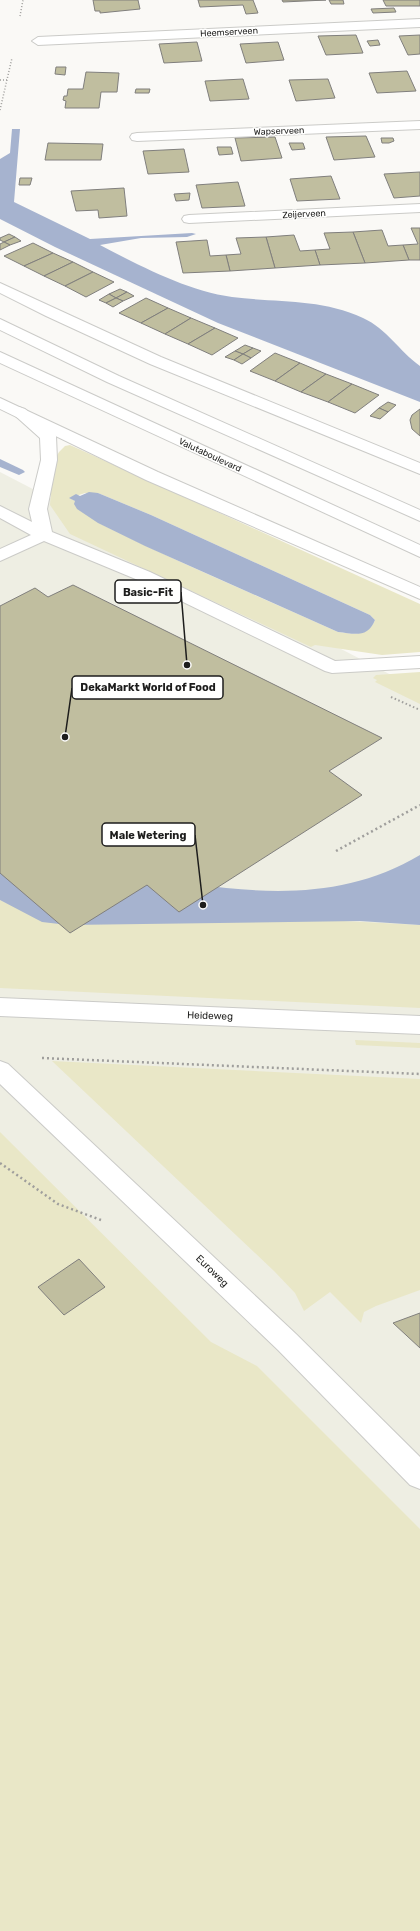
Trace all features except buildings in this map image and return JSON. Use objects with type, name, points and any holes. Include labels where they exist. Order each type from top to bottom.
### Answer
[{"type":"street","name":"Heemserveen","points":[[38,41],[420,23]]},
{"type":"street","name":"Wapserveen","points":[[137,137],[420,125]]},
{"type":"street","name":"Zeijerveen","points":[[189,219],[420,208]]},
{"type":"street","points":[[0,287],[42,310],[193,378],[420,470]]},
{"type":"street","points":[[0,324],[113,379],[420,516]]},
{"type":"street","name":"Valutaboulevard","points":[[0,357],[420,552]]},
{"type":"street","points":[[0,403],[152,476],[420,594]]},
{"type":"street","points":[[19,412],[48,436],[49,460],[38,509],[44,535]]},
{"type":"street","points":[[0,511],[44,535],[144,576],[332,667],[420,662]]},
{"type":"street","points":[[0,556],[44,535]]},
{"type":"street","name":"Heideweg","points":[[0,1007],[420,1025]]},
{"type":"street","name":"Euroweg","points":[[0,1070],[287,1342],[420,1476]]},
{"type":"path","points":[[0,80],[8,80]]},
{"type":"path","points":[[336,851],[410,812],[420,805]]},
{"type":"path","points":[[61,1059],[420,1074]]},
{"type":"shaded area","points":[[70,445],[420,604],[420,652],[382,655],[315,645],[311,647],[70,534],[50,505],[53,463],[59,452],[65,446]],"holes":[[[85,493],[98,493],[151,515],[370,615],[375,620],[364,632],[354,634],[338,632],[192,567],[105,526],[70,498]]]},
{"type":"shaded area","points":[[0,472],[420,690],[420,1931],[0,1931]]},
{"type":"shaded area","points":[[420,672],[420,704],[375,682],[377,680],[373,678],[376,675]]},
{"type":"shaded area","points":[[0,900],[6,903],[420,925],[420,1008],[0,988]]},
{"type":"shaded area","points":[[355,1040],[420,1043],[420,1048],[356,1045]]},
{"type":"shaded area","points":[[52,1061],[420,1079],[420,1290],[364,1312],[361,1323],[330,1292],[304,1311],[295,1293],[274,1271]]},
{"type":"shaded area","points":[[0,1132],[211,1342],[257,1366],[420,1529],[420,1931],[0,1931]]},
{"type":"water","points":[[12,129],[20,129],[14,202],[90,239],[196,234],[187,237],[141,238],[100,245],[164,277],[215,294],[249,299],[315,304],[331,307],[363,318],[379,328],[420,366],[420,402],[218,323],[55,247],[0,219],[0,159],[10,153]]},
{"type":"water","points":[[89,492],[98,493],[151,515],[370,615],[375,620],[369,630],[360,634],[338,632],[145,546],[98,523],[77,509],[74,504],[75,501],[69,498],[76,494],[80,496]]},
{"type":"water","points":[[0,851],[173,881],[246,890],[282,891],[317,889],[352,883],[387,872],[420,855],[420,925],[360,921],[68,925],[42,922],[0,900]]},
{"type":"waterway","points":[[0,462],[19,472]]},
{"type":"place","name":"Basic-Fit","points":[[187,665]]},
{"type":"place","name":"DekaMarkt World of Food","points":[[65,737]]},
{"type":"place","name":"Male Wetering","points":[[203,905]]}]
